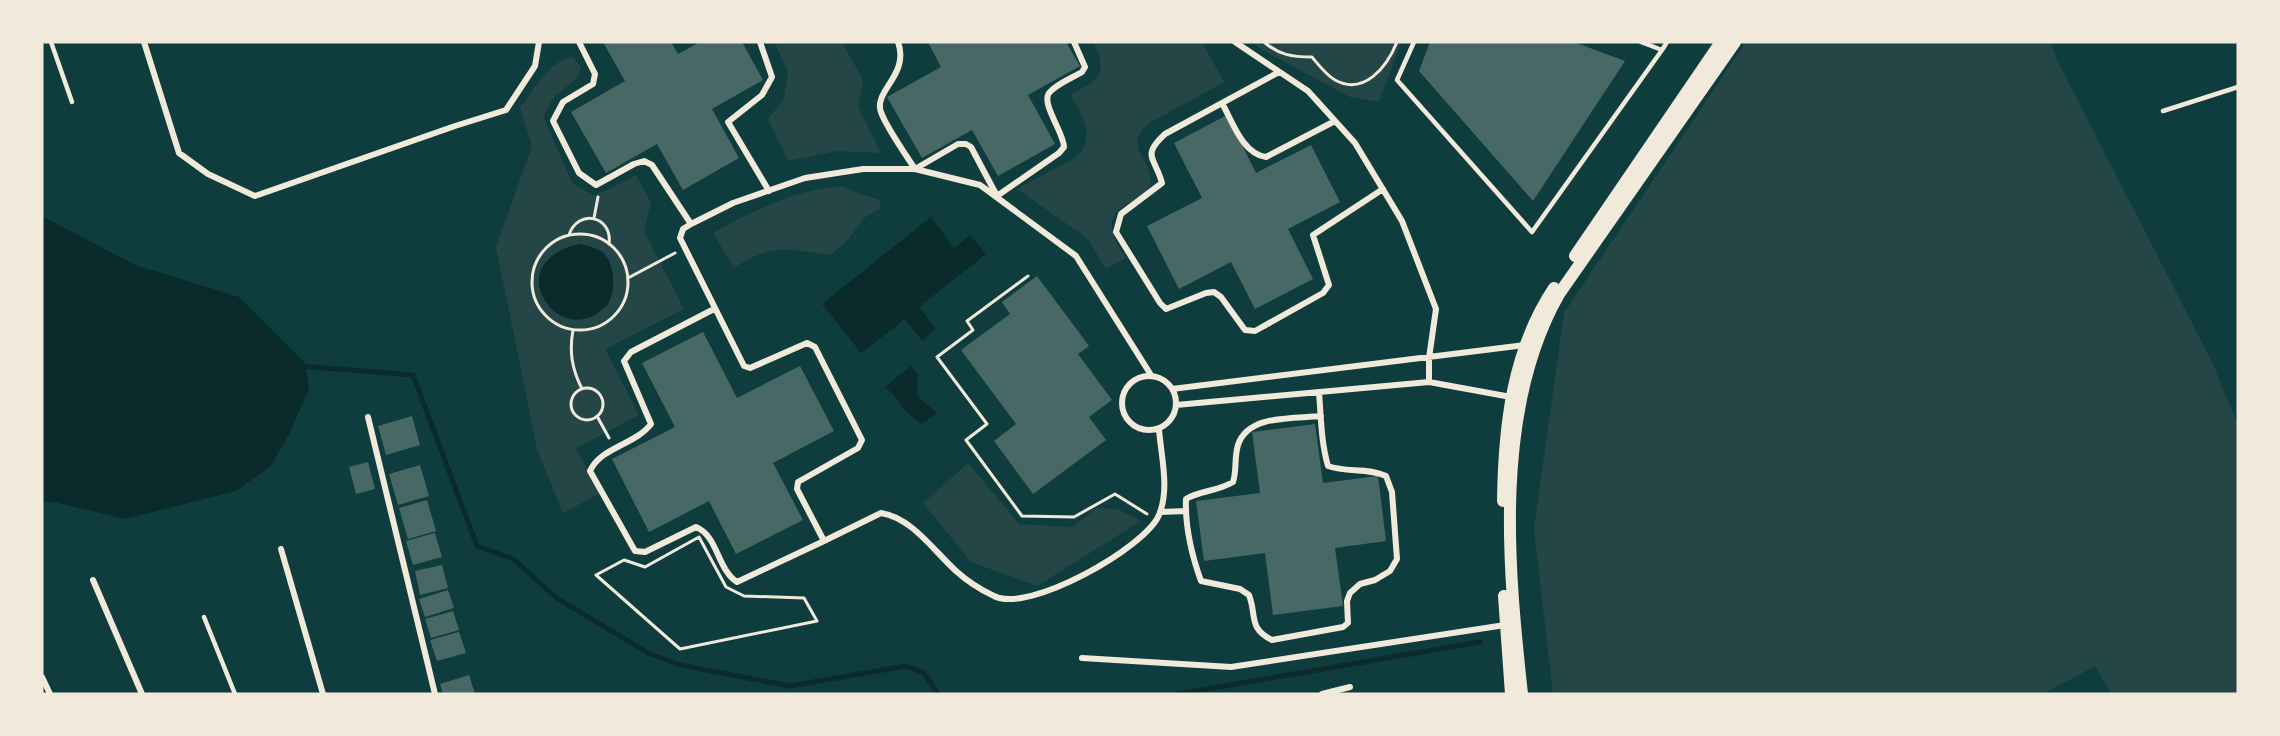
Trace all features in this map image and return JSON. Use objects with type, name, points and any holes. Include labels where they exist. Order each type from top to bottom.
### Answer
[{"type":"main road","points":[[1511,694],[1505,625],[1503,453],[1511,396],[1525,345],[1537,314],[1552,290],[1721,42]]},
{"type":"main road","points":[[1522,694],[1511,594],[1510,506],[1520,409],[1535,344],[1545,318],[1559,294],[1735,42]]},
{"type":"street","points":[[144,42],[179,153],[208,174],[255,196],[506,110],[535,66],[539,42]]},
{"type":"street","points":[[579,42],[595,74],[593,84],[563,102],[553,122],[579,173],[596,185],[644,161],[652,165],[691,224]]},
{"type":"street","points":[[760,42],[772,77],[762,95],[728,122],[769,191]]},
{"type":"street","points":[[898,42],[902,53],[899,69],[881,98],[880,111],[915,169]]},
{"type":"street","points":[[997,196],[1059,153],[1064,147],[1064,140],[1048,105],[1047,97],[1050,91],[1082,72],[1085,67],[1074,42]]},
{"type":"street","points":[[1235,42],[1308,91],[1355,143],[1402,221],[1436,309],[1429,382]]},
{"type":"street","points":[[1280,72],[1223,105],[1165,134],[1152,146],[1151,155],[1162,183],[1121,214],[1116,232],[1160,303],[1166,309],[1214,292],[1221,297],[1245,330],[1249,332],[1274,320],[1323,293],[1329,285],[1313,235],[1383,189]]},
{"type":"street","points":[[1223,105],[1249,150],[1257,156],[1266,157],[1335,121]]},
{"type":"street","points":[[915,169],[958,144],[966,144],[972,147],[997,196]]},
{"type":"street","points":[[824,541],[797,489],[798,482],[858,448],[862,440],[815,347],[807,343],[750,368],[744,366],[680,238],[683,229],[691,224],[733,203],[804,178],[863,169],[915,169],[980,185],[1076,256],[1151,375]]},
{"type":"street","points":[[714,309],[631,351],[624,361],[651,424],[644,433],[596,459],[590,471],[635,551],[645,552],[696,527],[705,531],[730,577],[738,582],[881,513],[891,514],[908,524],[957,573],[996,598],[1026,598],[1064,586],[1132,546],[1156,519],[1165,493],[1158,429]]},
{"type":"street","points":[[1172,389],[1525,345]]},
{"type":"street","points":[[1151,375],[1163,380],[1172,389],[1176,405],[1171,420],[1158,429],[1143,430],[1136,427],[1125,416],[1122,409],[1123,394],[1126,387],[1138,377],[1151,375]]},
{"type":"street","points":[[1176,405],[1429,382],[1511,396]]},
{"type":"street","points":[[1319,392],[1321,416],[1323,451],[1328,466],[1341,471],[1373,470],[1386,476],[1392,492],[1397,559],[1390,571],[1350,592],[1347,602],[1348,623],[1343,627],[1272,640],[1262,635],[1254,624],[1249,595],[1240,589],[1201,581],[1196,566],[1186,499],[1194,494],[1216,491],[1233,482],[1239,442],[1252,426],[1272,421],[1321,416]]},
{"type":"street","points":[[368,417],[435,694]]},
{"type":"street","points":[[1160,512],[1186,511]]},
{"type":"street","points":[[281,549],[323,694]]},
{"type":"street","points":[[93,580],[142,694]]},
{"type":"street","points":[[1082,658],[1231,668],[1505,625]]},
{"type":"street","points":[[42,677],[50,694]]},
{"type":"street","points":[[1322,694],[1350,687]]},
{"type":"lane","points":[[51,42],[72,102]]},
{"type":"lane","points":[[1414,42],[1397,80],[1532,232],[1667,42]]},
{"type":"lane","points":[[1641,42],[1662,50]]},
{"type":"lane","points":[[2163,111],[2238,87]]},
{"type":"lane","points":[[204,617],[235,694]]},
{"type":"path","points":[[1264,42],[1272,49],[1289,57],[1312,57],[1334,80],[1353,86],[1371,79],[1391,58],[1397,42]]},
{"type":"path","points":[[594,218],[601,182]]},
{"type":"path","points":[[569,235],[575,223],[594,218],[605,225],[610,238],[609,244]]},
{"type":"path","points":[[569,235],[590,235],[609,244],[623,261],[627,278],[624,302],[612,318],[594,328],[573,330],[562,327],[544,314],[533,294],[531,283],[536,261],[549,244],[569,235]]},
{"type":"path","points":[[627,278],[685,248]]},
{"type":"path","points":[[1028,276],[967,321],[973,330],[937,357],[987,424],[966,440],[1022,516],[1074,517],[1115,494],[1156,519]]},
{"type":"path","points":[[573,330],[572,364],[582,389]]},
{"type":"path","points":[[589,388],[600,395],[603,406],[597,416],[586,419],[575,414],[573,396],[582,389],[589,388]]},
{"type":"path","points":[[597,416],[614,449]]},
{"type":"path","points":[[699,537],[726,587],[744,596],[804,598],[817,621],[691,647],[680,649],[596,575],[624,560],[645,567],[699,537]]},
{"type":"shaded area","points":[[774,42],[842,42],[863,80],[858,107],[881,153],[836,151],[788,161],[768,119],[784,99],[788,72]]},
{"type":"shaded area","points":[[1093,42],[1202,42],[1224,82],[1148,124],[1141,133],[1138,148],[1148,168],[1150,184],[1142,196],[1116,213],[1112,228],[1126,258],[1106,269],[1087,238],[1017,189],[1078,156],[1083,148],[1087,132],[1083,117],[1070,95],[1098,75],[1100,62]]},
{"type":"shaded area","points":[[1251,42],[1401,42],[1379,102],[1350,97]]},
{"type":"shaded area","points":[[1746,42],[2051,42],[2056,58],[2213,364],[2238,425],[2238,694],[2111,694],[2095,666],[2043,694],[1553,694],[1534,529],[1564,313]]},
{"type":"shaded area","points":[[573,57],[581,67],[576,79],[554,97],[543,116],[572,183],[595,196],[636,175],[651,203],[644,231],[684,309],[605,349],[639,415],[576,448],[599,494],[563,513],[537,449],[496,247],[532,146],[520,108],[549,70]]},
{"type":"shaded area","points":[[844,186],[856,193],[879,200],[881,208],[864,218],[847,241],[830,255],[791,250],[770,251],[734,268],[713,233],[744,216],[792,196]]},
{"type":"shaded area","points":[[42,216],[135,265],[239,297],[305,363],[309,389],[289,434],[271,466],[236,491],[125,519],[54,502],[42,502]]},
{"type":"shaded area","points":[[931,217],[954,248],[970,235],[986,254],[919,307],[936,329],[922,341],[905,319],[861,353],[822,304]]},
{"type":"shaded area","points":[[580,244],[597,249],[605,255],[611,266],[613,286],[611,298],[606,306],[591,317],[577,320],[556,313],[551,308],[541,291],[539,281],[540,272],[551,257]]},
{"type":"shaded area","points":[[911,366],[918,375],[917,396],[937,413],[922,424],[904,410],[885,387]]},
{"type":"shaded area","points":[[968,463],[1019,524],[1073,527],[1096,508],[1118,509],[1141,521],[1037,586],[971,562],[923,503]]},
{"type":"building","points":[[603,42],[671,42],[678,54],[700,42],[742,42],[763,80],[712,109],[739,158],[683,190],[657,144],[606,173],[571,112],[625,81]]},
{"type":"building","points":[[928,42],[1066,42],[1080,66],[1028,95],[1055,144],[998,176],[972,130],[922,158],[887,97],[941,67]]},
{"type":"building","points":[[1430,42],[1574,42],[1625,61],[1533,201],[1419,71]]},
{"type":"building","points":[[1227,115],[1256,173],[1311,145],[1340,202],[1288,229],[1313,279],[1255,309],[1231,262],[1179,289],[1147,226],[1202,198],[1174,143]]},
{"type":"building","points":[[1037,276],[1089,346],[1078,354],[1112,400],[1089,417],[1106,440],[1033,494],[994,441],[1016,424],[961,350],[1010,314],[1002,302]]},
{"type":"building","points":[[703,332],[737,398],[800,366],[834,431],[773,463],[803,520],[736,554],[709,501],[649,532],[612,459],[675,427],[642,363]]},
{"type":"building","points":[[412,416],[420,445],[386,455],[378,426]]},
{"type":"building","points":[[1315,424],[1323,483],[1378,476],[1386,541],[1335,548],[1343,606],[1273,615],[1265,553],[1204,561],[1196,501],[1260,493],[1252,432]]},
{"type":"building","points":[[368,462],[375,489],[356,494],[349,467]]},
{"type":"building","points":[[420,465],[429,496],[398,505],[389,474]]},
{"type":"building","points":[[427,500],[436,531],[408,539],[399,508]]},
{"type":"building","points":[[435,533],[442,557],[413,565],[406,541]]},
{"type":"building","points":[[442,565],[448,588],[420,595],[415,571]]},
{"type":"building","points":[[448,590],[454,608],[425,617],[419,599]]},
{"type":"building","points":[[453,611],[459,630],[431,638],[425,619]]},
{"type":"building","points":[[459,632],[466,653],[437,661],[430,640]]},
{"type":"building","points":[[469,675],[475,694],[443,694],[440,684]]},
{"type":"waterway","points":[[299,366],[413,375],[477,546],[513,559],[558,599],[648,653],[680,665],[790,686],[906,666],[924,673],[938,694]]},
{"type":"waterway","points":[[1178,694],[1480,642]]}]
